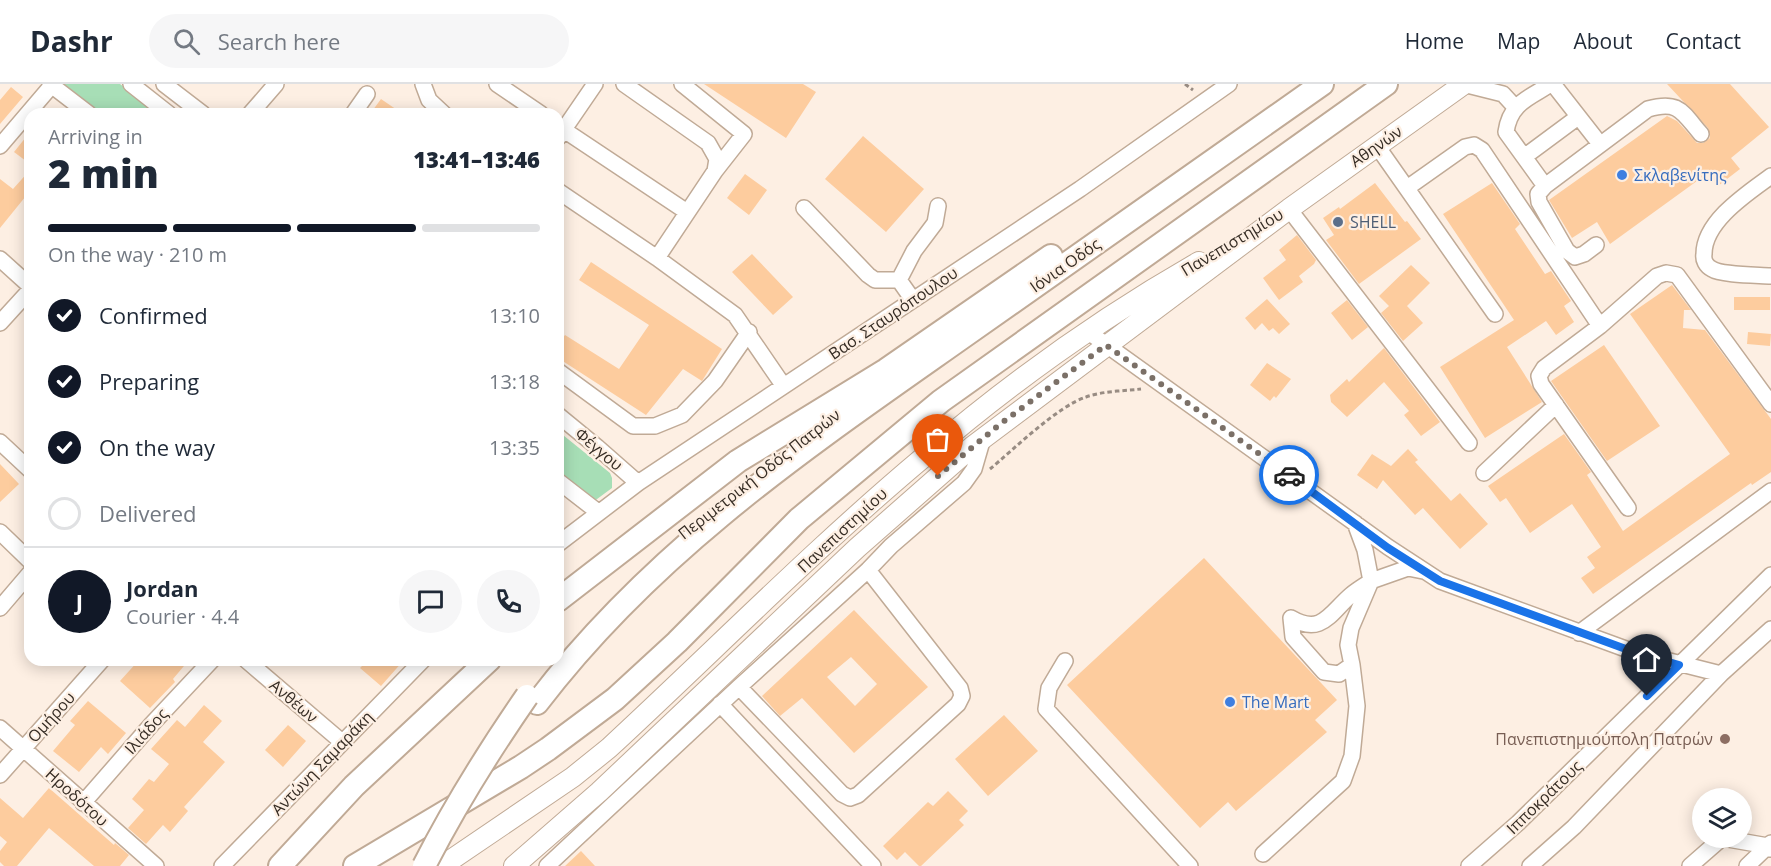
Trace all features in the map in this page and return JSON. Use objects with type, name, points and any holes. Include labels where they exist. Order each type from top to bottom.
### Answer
[{"type":"highway","name":"Ιόνια Οδός","points":[[886,370],[1298,84]]},
{"type":"highway","name":"Ιόνια Οδός","points":[[810,446],[848,416],[1322,84]]},
{"type":"highway","points":[[355,866],[548,749],[615,699],[677,642],[799,519],[941,401],[1386,84]]},
{"type":"highway","points":[[564,595],[738,461],[886,370]]},
{"type":"highway","name":"Περιμετρική Οδός Πατρών","points":[[564,650],[620,592],[691,526],[764,467],[829,421],[886,370]]},
{"type":"highway","name":"Περιμετρική Οδός Πατρών","points":[[423,866],[471,780],[532,699],[663,564],[742,497],[810,446]]},
{"type":"highway","points":[[280,866],[354,786],[483,666]]},
{"type":"highway","name":"Περιμετρική Οδός Πατρών","points":[[440,866],[551,666]]},
{"type":"main road","name":"Αθηνών","points":[[1288,209],[1464,84]]},
{"type":"main road","name":"Πανεπιστημίου","points":[[440,866],[573,777],[609,748],[883,492],[962,425],[1087,331],[1137,298],[1288,209]]},
{"type":"main road","name":"Πανεπιστημίου","points":[[514,866],[599,792],[857,548],[983,438],[1288,209]]},
{"type":"street","points":[[32,108],[52,84],[81,108]]},
{"type":"street","points":[[131,84],[161,108]]},
{"type":"street","points":[[164,84],[195,108]]},
{"type":"street","points":[[255,108],[276,84]]},
{"type":"street","points":[[423,84],[429,100],[438,108]]},
{"type":"street","points":[[497,84],[532,108]]},
{"type":"street","points":[[564,126],[595,84]]},
{"type":"street","points":[[624,84],[708,143],[717,159],[715,171]]},
{"type":"street","points":[[657,258],[715,171],[744,134],[682,84]]},
{"type":"street","name":"Βασ. Σταυρόπουλου","points":[[564,539],[638,483],[1080,189],[1229,84]]},
{"type":"street","points":[[1464,84],[1503,94],[1515,107]]},
{"type":"street","points":[[1545,186],[1506,132],[1508,118],[1515,107],[1552,84],[1600,144]]},
{"type":"street","points":[[357,108],[367,94]]},
{"type":"street","points":[[1596,245],[1584,254],[1575,257],[1567,251],[1539,202],[1538,194],[1545,186],[1648,109],[1665,104],[1680,109],[1701,134]]},
{"type":"street","points":[[0,146],[24,117]]},
{"type":"street","points":[[1524,157],[1578,117]]},
{"type":"street","points":[[564,134],[687,212]]},
{"type":"street","points":[[1407,188],[1465,147],[1474,145],[1482,150],[1600,326]]},
{"type":"street","points":[[1377,146],[1495,314]]},
{"type":"street","points":[[1771,176],[1715,224],[1706,239],[1703,256],[1707,266],[1717,272],[1771,276]]},
{"type":"street","points":[[564,195],[657,258],[735,315],[749,332],[783,386]]},
{"type":"street","points":[[899,280],[914,251],[935,223],[938,206]]},
{"type":"street","points":[[804,208],[867,275],[875,280],[899,280]]},
{"type":"street","points":[[1288,209],[1469,443]]},
{"type":"street","points":[[0,259],[24,282]]},
{"type":"street","points":[[1628,508],[1541,384],[1539,376],[1544,368],[1600,326],[1657,276],[1666,273],[1677,275],[1771,404]]},
{"type":"street","points":[[899,280],[913,300]]},
{"type":"street","points":[[0,323],[24,295]]},
{"type":"street","points":[[1087,331],[1423,571],[1449,584],[1579,633],[1679,665],[1721,674]]},
{"type":"street","points":[[564,375],[633,426],[654,426],[682,415],[715,381],[749,332]]},
{"type":"street","points":[[1484,473],[1556,405]]},
{"type":"street","name":"Φέγγου","points":[[564,420],[638,483]]},
{"type":"street","points":[[547,866],[720,704],[868,570],[891,546],[970,477],[977,462],[983,438]]},
{"type":"street","points":[[0,442],[24,464]]},
{"type":"street","points":[[564,486],[598,512]]},
{"type":"street","points":[[1579,633],[1771,491]]},
{"type":"street","points":[[1263,854],[1343,781],[1352,756],[1357,706],[1348,645],[1352,628],[1371,581],[1365,550],[1355,523]]},
{"type":"street","points":[[0,532],[24,555]]},
{"type":"street","points":[[1352,665],[1339,674],[1324,672],[1293,637],[1291,618],[1300,624],[1312,625],[1327,621],[1350,596],[1371,581],[1408,568],[1423,571]]},
{"type":"street","points":[[739,687],[842,794],[850,798],[858,795],[958,704],[962,696],[960,688],[868,570]]},
{"type":"street","name":"Ιπποκράτους","points":[[1469,866],[1518,823],[1771,575]]},
{"type":"street","points":[[0,608],[24,580]]},
{"type":"street","points":[[1530,866],[1574,827],[1721,674],[1771,629]]},
{"type":"street","points":[[1065,661],[1049,688],[1046,709],[1190,866]]},
{"type":"street","name":"Ομήρου","points":[[0,775],[97,666]]},
{"type":"street","name":"Ιλιάδος","points":[[83,803],[140,737],[206,666]]},
{"type":"street","name":"Ανθέων","points":[[253,666],[342,742]]},
{"type":"street","name":"Αντώνη Σαμαράκη","points":[[222,866],[417,666]]},
{"type":"street","points":[[720,704],[873,866]]},
{"type":"street","name":"Ηροδότου","points":[[0,728],[156,866]]},
{"type":"street","points":[[1690,866],[1722,838],[1770,846]]},
{"type":"street","points":[[1747,866],[1770,846]]},
{"type":"path","points":[[987,472],[1076,400],[1092,395],[1144,388]]},
{"type":"green space","points":[[61,84],[120,84],[151,108],[91,108]]},
{"type":"green space","points":[[564,436],[610,473],[612,488],[593,502],[564,480]]},
{"type":"building","points":[[704,84],[803,84],[816,92],[786,138]]},
{"type":"building","points":[[1667,84],[1730,84],[1769,127],[1731,158],[1740,169],[1718,186],[1708,173],[1610,244],[1597,222],[1572,238],[1549,200],[1667,116],[1677,121],[1697,143],[1703,143],[1710,138],[1708,128]]},
{"type":"building","points":[[11,87],[23,97],[0,124],[0,100]]},
{"type":"building","points":[[381,99],[394,108],[374,108]]},
{"type":"building","points":[[863,136],[924,189],[886,232],[825,179]]},
{"type":"building","points":[[24,140],[24,160],[14,152]]},
{"type":"building","points":[[745,174],[767,190],[749,215],[727,198]]},
{"type":"building","points":[[24,177],[24,198],[0,228],[0,179],[13,189]]},
{"type":"building","points":[[1375,183],[1421,239],[1359,284],[1326,240],[1334,235],[1323,218],[1339,207],[1340,209]]},
{"type":"building","points":[[1492,183],[1520,224],[1515,229],[1545,274],[1551,271],[1571,301],[1564,306],[1574,322],[1556,335],[1546,321],[1507,347],[1542,402],[1485,438],[1440,367],[1514,320],[1443,214]]},
{"type":"building","points":[[1297,235],[1316,260],[1299,276],[1303,282],[1279,300],[1263,278],[1286,260],[1279,250]]},
{"type":"building","points":[[752,254],[793,297],[773,315],[732,272]]},
{"type":"building","points":[[591,262],[722,349],[702,381],[683,369],[646,415],[564,362],[565,335],[619,369],[649,325],[579,280]]},
{"type":"building","points":[[1411,265],[1430,283],[1407,306],[1423,323],[1403,341],[1381,313],[1389,306],[1379,296]]},
{"type":"building","points":[[1672,285],[1691,310],[1684,310],[1683,328],[1705,330],[1771,419],[1771,472],[1752,485],[1751,483],[1593,594],[1581,578],[1595,568],[1587,557],[1601,547],[1572,504],[1530,533],[1506,498],[1500,502],[1488,486],[1564,434],[1591,472],[1587,475],[1623,531],[1730,454],[1630,314]]},
{"type":"building","points":[[1734,297],[1770,297],[1770,310],[1734,310]]},
{"type":"building","points":[[1267,299],[1290,324],[1279,334],[1273,328],[1269,331],[1262,323],[1255,330],[1245,318]]},
{"type":"building","points":[[1347,300],[1368,327],[1352,340],[1331,313]]},
{"type":"building","points":[[1748,332],[1771,334],[1770,346],[1747,344]]},
{"type":"building","points":[[1604,345],[1660,426],[1607,461],[1551,381]]},
{"type":"building","points":[[1384,348],[1440,422],[1421,436],[1404,415],[1409,411],[1384,382],[1347,417],[1331,402],[1330,395],[1347,379],[1349,382]]},
{"type":"building","points":[[1267,363],[1291,379],[1276,398],[1274,396],[1270,401],[1250,385]]},
{"type":"building","points":[[1408,449],[1418,460],[1415,462],[1451,501],[1460,493],[1488,524],[1460,549],[1423,508],[1415,515],[1383,480],[1377,489],[1357,475],[1372,454],[1391,466]]},
{"type":"building","points":[[0,464],[19,484],[0,502]]},
{"type":"building","points":[[1204,558],[1337,700],[1315,720],[1327,732],[1236,811],[1228,802],[1200,828],[1067,685]]},
{"type":"building","points":[[854,610],[928,687],[854,753],[802,698],[780,716],[762,696]],"holes":[[[851,657],[877,684],[855,706],[827,677]]]},
{"type":"building","points":[[134,666],[184,666],[173,679],[175,682],[150,708],[120,681]]},
{"type":"building","points":[[362,666],[399,666],[381,686],[360,668]]},
{"type":"building","points":[[88,701],[126,733],[108,754],[101,747],[79,772],[53,751],[75,725],[70,721]]},
{"type":"building","points":[[204,705],[222,721],[203,742],[225,762],[184,807],[188,811],[170,832],[163,825],[146,844],[128,828],[144,810],[132,799],[149,779],[154,782],[169,764],[151,749],[177,720],[185,727]]},
{"type":"building","points":[[1004,715],[1038,751],[988,796],[955,759]]},
{"type":"building","points":[[288,725],[306,741],[283,767],[265,750]]},
{"type":"building","points":[[49,788],[114,845],[115,843],[129,855],[120,866],[94,866],[49,828],[17,866],[4,866],[0,862],[0,851],[7,842],[0,836],[0,798],[23,818]]},
{"type":"building","points":[[948,791],[968,811],[959,820],[964,825],[921,866],[905,852],[897,860],[883,846],[928,802],[933,806]]},
{"type":"building","points":[[581,851],[595,866],[565,866]]},
{"type":"way so far","points":[[938,476],[999,425],[1106,345],[1289,475]]},
{"type":"place","name":"Σκλαβενίτης","points":[[1622,175]]},
{"type":"place","name":"SHELL","points":[[1338,222]]},
{"type":"place","name":"The Mart","points":[[1230,702]]},
{"type":"place","name":"Πανεπιστημιούπολη Πατρών","points":[[1725,739]]},
{"type":"route","points":[[1289,475],[1388,548],[1440,581],[1579,633],[1679,665],[1647,696]]}]
